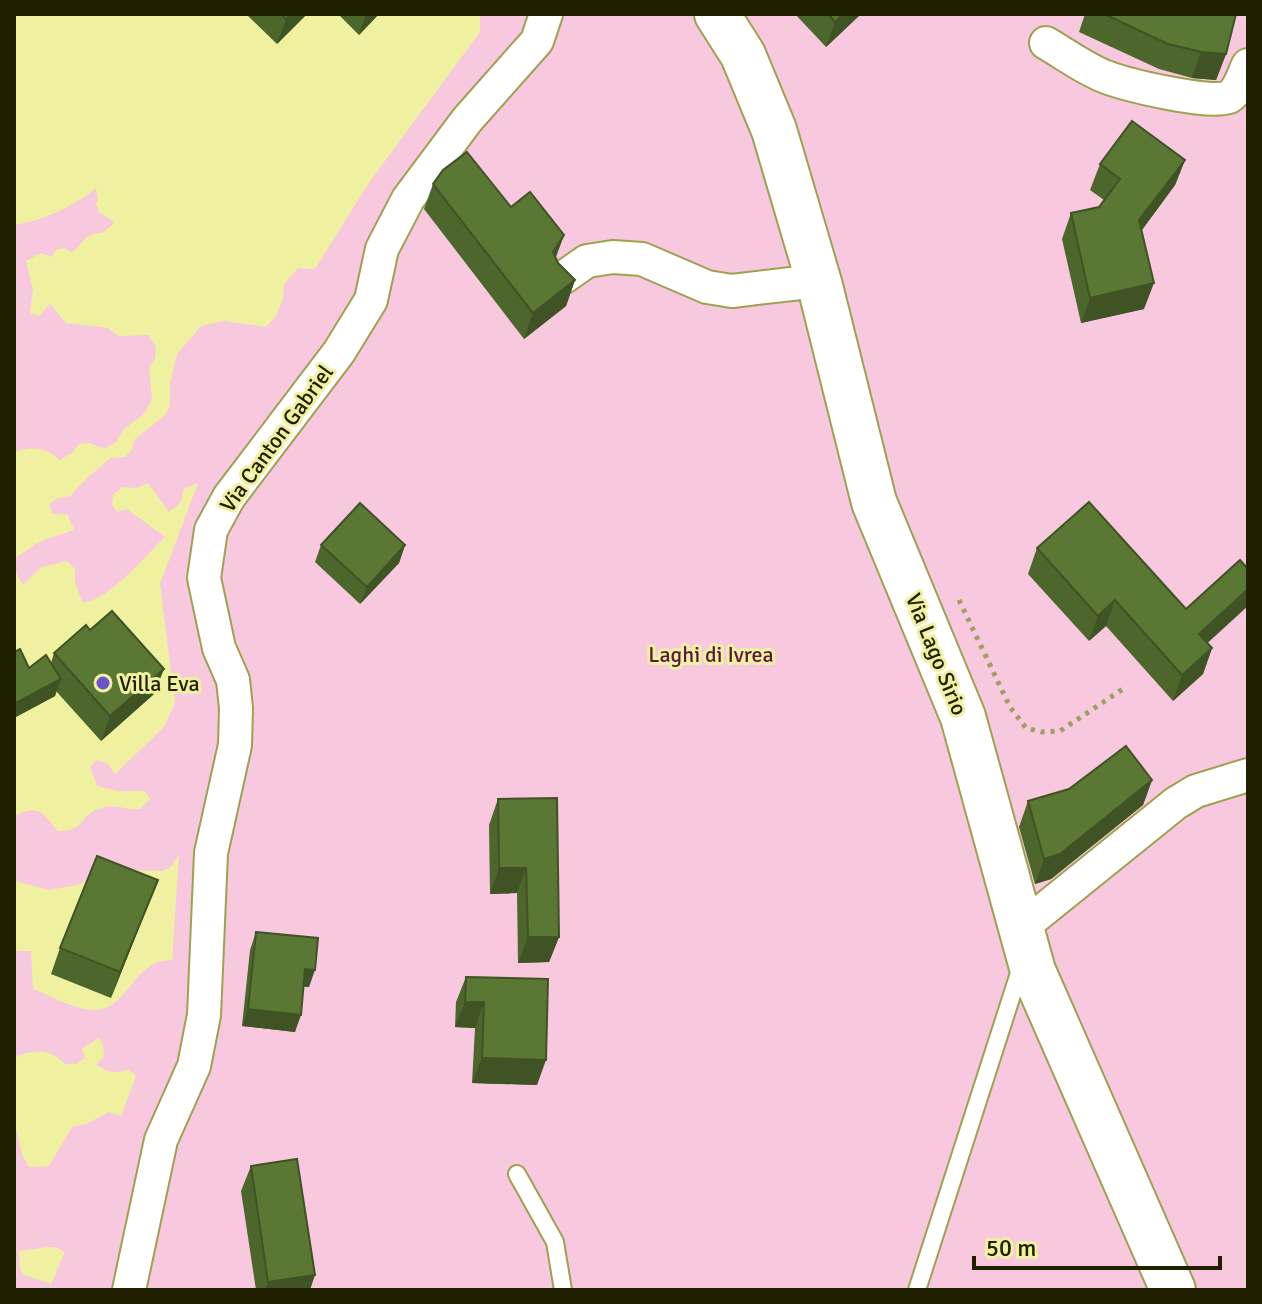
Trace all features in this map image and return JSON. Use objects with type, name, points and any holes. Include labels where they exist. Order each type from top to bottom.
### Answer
[{"type":"main road","name":"Via Lago Sirio","points":[[717,14],[743,55],[774,130],[820,286],[874,502],[963,717],[1026,953],[1173,1290]]},
{"type":"street","name":"Via Canton Gabriel","points":[[129,1290],[161,1140],[194,1066],[204,1015],[211,853],[235,745],[233,680],[219,648],[204,578],[211,530],[229,497],[339,352],[371,300],[382,249],[408,199],[467,120],[537,41],[546,14]]},
{"type":"street","points":[[1046,43],[1105,76],[1150,89],[1211,99],[1228,97],[1237,90],[1248,65]]},
{"type":"street","points":[[564,277],[587,261],[613,257],[642,259],[707,287],[732,291],[800,283],[820,286]]},
{"type":"street","points":[[1026,953],[1176,803],[1196,791],[1248,775]]},
{"type":"lane","points":[[917,1290],[1026,953]]},
{"type":"lane","points":[[517,1174],[555,1242],[563,1290]]},
{"type":"path","points":[[953,587],[1010,707],[1026,728],[1042,732],[1060,731],[1126,687]]},
{"type":"green space","name":"Laghi di Ivrea","points":[[480,14],[1248,14],[1248,1290],[14,1290],[14,1130],[29,1167],[49,1166],[72,1127],[86,1124],[109,1112],[121,1116],[136,1076],[128,1069],[112,1072],[96,1065],[104,1056],[99,1038],[82,1049],[85,1058],[76,1064],[65,1064],[54,1055],[41,1052],[14,1058],[14,951],[31,951],[33,989],[84,1009],[104,1008],[114,1003],[148,968],[172,960],[179,854],[171,867],[162,871],[133,870],[50,890],[15,881],[14,816],[23,812],[40,812],[58,831],[67,830],[74,829],[90,813],[102,808],[140,809],[150,799],[145,791],[119,791],[97,786],[90,767],[96,760],[107,763],[115,774],[164,727],[175,703],[160,584],[198,483],[184,489],[181,502],[169,512],[148,483],[136,488],[122,487],[113,495],[112,504],[117,512],[127,509],[165,537],[114,587],[92,600],[82,602],[75,582],[75,569],[67,561],[41,567],[23,585],[17,575],[14,558],[38,543],[74,529],[67,514],[53,514],[49,504],[58,498],[71,496],[110,458],[125,457],[135,439],[164,416],[170,406],[170,383],[177,354],[201,326],[224,321],[266,327],[276,316],[283,299],[284,284],[298,268],[315,269],[368,184],[480,32]],"holes":[[[55,1247],[65,1252],[51,1284],[24,1275],[20,1269],[19,1251]]]},
{"type":"green space","points":[[96,188],[99,212],[114,222],[104,232],[86,238],[72,252],[64,248],[55,250],[52,257],[41,253],[26,261],[33,289],[30,313],[39,316],[50,304],[66,323],[108,328],[118,336],[148,335],[156,347],[155,358],[149,368],[152,399],[144,414],[124,429],[115,443],[104,449],[89,443],[79,444],[60,460],[38,449],[14,452],[14,225],[58,212]]},
{"type":"building","points":[[828,14],[843,14],[835,22]]},
{"type":"building","points":[[1104,14],[1236,14],[1226,54],[1168,44]]},
{"type":"building","points":[[1132,121],[1185,160],[1139,220],[1154,283],[1090,298],[1071,213],[1099,207],[1120,179],[1100,164]]},
{"type":"building","points":[[467,152],[511,207],[530,192],[564,235],[553,252],[558,263],[575,280],[533,313],[433,184],[443,170]]},
{"type":"building","points":[[1089,502],[1186,609],[1240,560],[1248,569],[1248,589],[1199,634],[1212,648],[1182,675],[1115,600],[1098,616],[1037,548]]},
{"type":"building","points":[[360,503],[405,545],[367,587],[321,545]]},
{"type":"building","points":[[112,611],[164,669],[110,716],[54,653],[86,625],[90,630]]},
{"type":"building","points":[[20,649],[29,668],[46,655],[61,679],[14,704],[14,652]]},
{"type":"building","points":[[1126,746],[1152,780],[1060,854],[1044,859],[1028,801],[1069,789]]},
{"type":"building","points":[[557,798],[559,937],[528,937],[526,868],[499,868],[498,799]]},
{"type":"building","points":[[97,856],[158,880],[120,972],[60,948]]},
{"type":"building","points":[[256,932],[318,938],[315,970],[305,969],[301,1015],[248,1009]]},
{"type":"building","points":[[466,977],[548,979],[546,1060],[482,1058],[484,1002],[465,1002]]},
{"type":"building","points":[[297,1159],[315,1275],[268,1282],[251,1166]]},
{"type":"place","name":"Villa Eva","points":[[103,683]]}]
